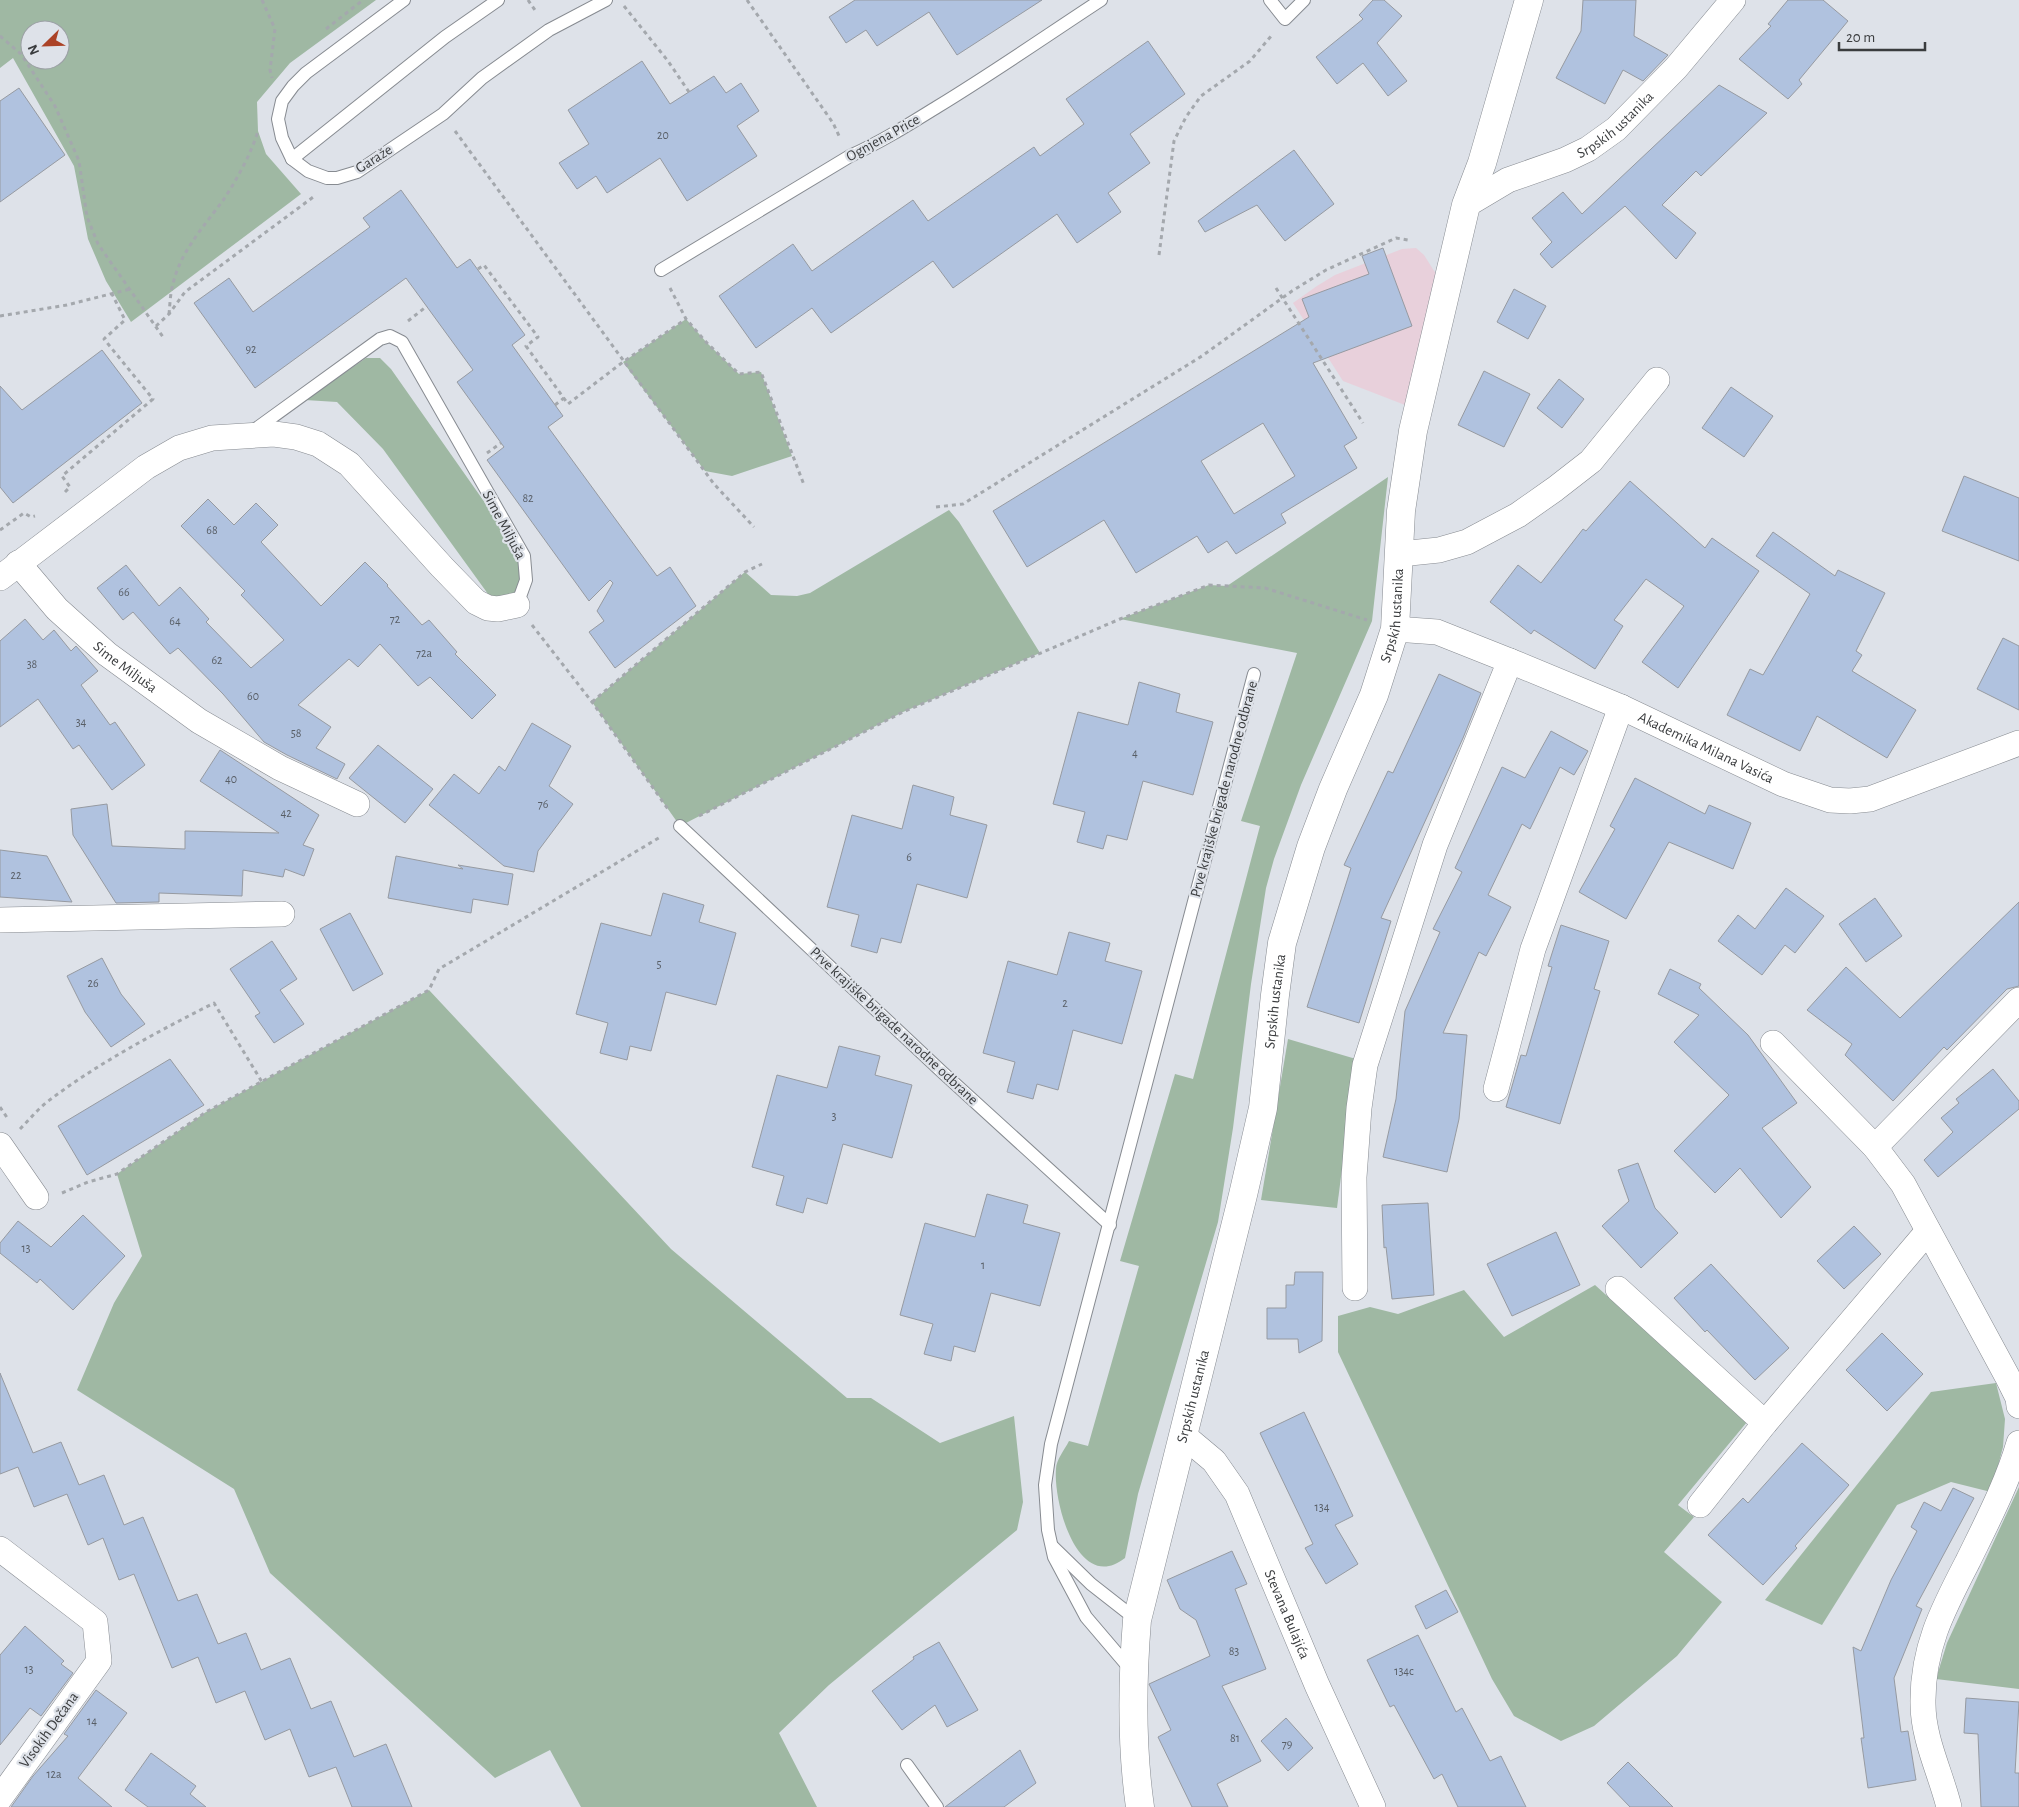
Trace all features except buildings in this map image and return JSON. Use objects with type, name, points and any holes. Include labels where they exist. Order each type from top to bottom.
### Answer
[{"type":"street","name":"Srpskih ustanika","points":[[1140,1807],[1133,1727],[1133,1673],[1138,1620],[1263,1108],[1274,995],[1282,943],[1311,847],[1333,789],[1374,695],[1395,628],[1402,511],[1413,431],[1466,205],[1482,164],[1529,0]]},
{"type":"street","name":"Srpskih ustanika","points":[[1466,205],[1508,180],[1565,160],[1588,149],[1616,129],[1676,68],[1733,0]]},
{"type":"street","points":[[1400,554],[1439,550],[1467,542],[1518,514],[1556,489],[1590,461],[1658,380]]},
{"type":"street","name":"Sime Miljuša","points":[[357,804],[280,768],[199,720],[108,654],[57,609],[9,571],[146,467],[179,448],[212,438],[274,434],[296,437],[318,444],[349,464],[476,602],[488,608],[498,609],[517,605]]},
{"type":"street","name":"Akademika Milana Vasića","points":[[1395,628],[1436,632],[1510,661],[1621,707],[1783,784],[1830,800],[1870,800],[2019,743]]},
{"type":"street","points":[[1355,1288],[1354,1177],[1359,1108],[1365,1065],[1435,845],[1510,661]]},
{"type":"street","points":[[1496,1089],[1533,949],[1621,707]]},
{"type":"street","points":[[0,920],[282,914]]},
{"type":"street","points":[[1875,1147],[2019,1000]]},
{"type":"street","points":[[1773,1043],[1875,1147],[1903,1184],[2007,1376],[2018,1398],[2019,1406]]},
{"type":"street","points":[[9,1138],[36,1197]]},
{"type":"street","points":[[1700,1505],[1764,1423],[1928,1231]]},
{"type":"street","points":[[1618,1289],[1764,1423]]},
{"type":"street","name":"Stevana Bulajića","points":[[1182,1435],[1214,1462],[1238,1494],[1317,1685],[1373,1807]]},
{"type":"street","points":[[1949,1807],[1926,1728],[1922,1706],[1927,1656],[1938,1620],[1994,1509],[2008,1476],[2019,1442]]},
{"type":"street","name":"Visokih Dečana","points":[[0,1549],[95,1622],[99,1661],[0,1798]]},
{"type":"lane","points":[[404,0],[306,74],[293,86],[282,101],[278,118],[282,138],[292,159],[445,37],[498,0]]},
{"type":"lane","name":"Garaže","points":[[292,159],[308,171],[327,178],[337,178],[357,172],[443,114],[482,78],[549,30],[606,0]]},
{"type":"lane","name":"Ognjena Price","points":[[661,270],[842,161],[875,145],[971,86],[1101,0]]},
{"type":"lane","points":[[1270,0],[1285,19],[1304,0]]},
{"type":"lane","name":"Sime Miljuša","points":[[248,435],[380,339],[390,336],[402,342],[524,556],[526,580],[517,605]]},
{"type":"lane","name":"Prve krajiške brigade narodne odbrane","points":[[1133,1673],[1086,1617],[1054,1558],[1048,1530],[1045,1485],[1051,1444],[1254,674]]},
{"type":"lane","name":"Prve krajiške brigade narodne odbrane","points":[[680,826],[1110,1225]]},
{"type":"lane","points":[[1051,1546],[1091,1584],[1138,1620]]},
{"type":"lane","points":[[907,1765],[937,1807]]},
{"type":"path","points":[[262,0],[275,29],[270,70],[275,91],[282,101]]},
{"type":"path","points":[[322,32],[363,0]]},
{"type":"path","points":[[619,0],[668,61],[689,92]]},
{"type":"path","points":[[747,0],[833,123]]},
{"type":"path","points":[[1159,255],[1174,141],[1186,117],[1201,96],[1250,61],[1285,19]]},
{"type":"path","points":[[0,36],[21,54],[55,106],[79,160],[87,217],[98,244],[163,338]]},
{"type":"path","points":[[266,83],[276,72]]},
{"type":"path","points":[[443,114],[714,484],[754,527]]},
{"type":"path","points":[[169,314],[172,284],[180,264],[203,226],[225,198],[255,142],[259,124]]},
{"type":"path","points":[[156,326],[169,314],[185,292],[321,192]]},
{"type":"path","points":[[936,507],[963,504],[1202,356],[1326,270],[1396,238],[1408,240]]},
{"type":"path","points":[[478,269],[484,264],[538,337],[526,346],[568,404],[623,362],[686,319]]},
{"type":"path","points":[[661,270],[686,319],[707,343],[739,374],[761,372],[804,484]]},
{"type":"path","points":[[1276,288],[1363,423]]},
{"type":"path","points":[[0,316],[67,305],[130,289]]},
{"type":"path","points":[[63,493],[70,487],[62,476],[152,399],[104,339],[125,320],[112,294]]},
{"type":"path","points":[[409,321],[427,306]]},
{"type":"path","points":[[555,404],[564,398]]},
{"type":"path","points":[[0,530],[24,513],[31,517],[37,515]]},
{"type":"path","points":[[592,702],[745,572],[762,564]]},
{"type":"path","points":[[36,1197],[68,1192],[88,1182],[117,1174],[206,1112],[429,990],[438,969],[680,826],[903,712],[1120,619],[1208,585],[1265,588],[1395,628]]},
{"type":"path","points":[[517,605],[592,702],[680,826]]},
{"type":"path","points":[[9,1138],[46,1103],[98,1068],[176,1022],[214,1003],[262,1082]]},
{"type":"path","points":[[0,1107],[12,1123]]},
{"type":"shaded area","points":[[1416,248],[1424,255],[1436,274],[1405,405],[1343,381],[1293,303],[1335,275],[1402,249]]},
{"type":"green space","points":[[0,0],[376,0],[290,63],[257,102],[258,131],[266,154],[301,194],[131,322],[106,281],[88,239],[74,166],[13,58],[0,68]]},
{"type":"green space","points":[[686,319],[707,343],[739,374],[761,372],[792,456],[732,476],[705,471],[623,362]]},
{"type":"green space","points":[[366,358],[380,358],[391,369],[523,557],[522,581],[514,600],[496,605],[383,449],[337,402],[305,400]]},
{"type":"green space","points":[[1388,477],[1372,621],[1301,785],[1274,859],[1266,888],[1218,1222],[1138,1494],[1125,1558],[1108,1566],[1094,1564],[1082,1555],[1072,1540],[1064,1521],[1056,1484],[1056,1466],[1069,1441],[1088,1446],[1139,1266],[1120,1261],[1175,1074],[1193,1079],[1260,826],[1241,821],[1297,653],[1120,619],[1209,585],[1227,586]]},
{"type":"green space","points":[[949,510],[959,522],[1040,653],[903,712],[680,826],[592,702],[745,572],[771,595],[797,596],[810,593]]},
{"type":"green space","points":[[429,990],[671,1249],[847,1398],[871,1398],[940,1443],[1014,1416],[1023,1502],[1017,1530],[829,1685],[779,1733],[817,1807],[581,1807],[550,1750],[495,1778],[270,1573],[234,1489],[77,1390],[114,1303],[142,1256],[117,1174],[206,1112]]},
{"type":"green space","points":[[1288,1039],[1356,1059],[1337,1208],[1261,1200]]},
{"type":"green space","points":[[1595,1285],[1747,1422],[1678,1505],[1694,1517],[1664,1552],[1722,1602],[1677,1656],[1594,1726],[1561,1741],[1514,1716],[1492,1679],[1338,1352],[1338,1316],[1370,1307],[1398,1314],[1464,1290],[1504,1337]]},
{"type":"green space","points":[[1996,1383],[2005,1419],[2003,1447],[1991,1492],[1951,1482],[1897,1505],[1822,1625],[1765,1600],[1931,1392]]},
{"type":"green space","points":[[2019,1487],[2019,1689],[1936,1679],[1947,1643]]}]
